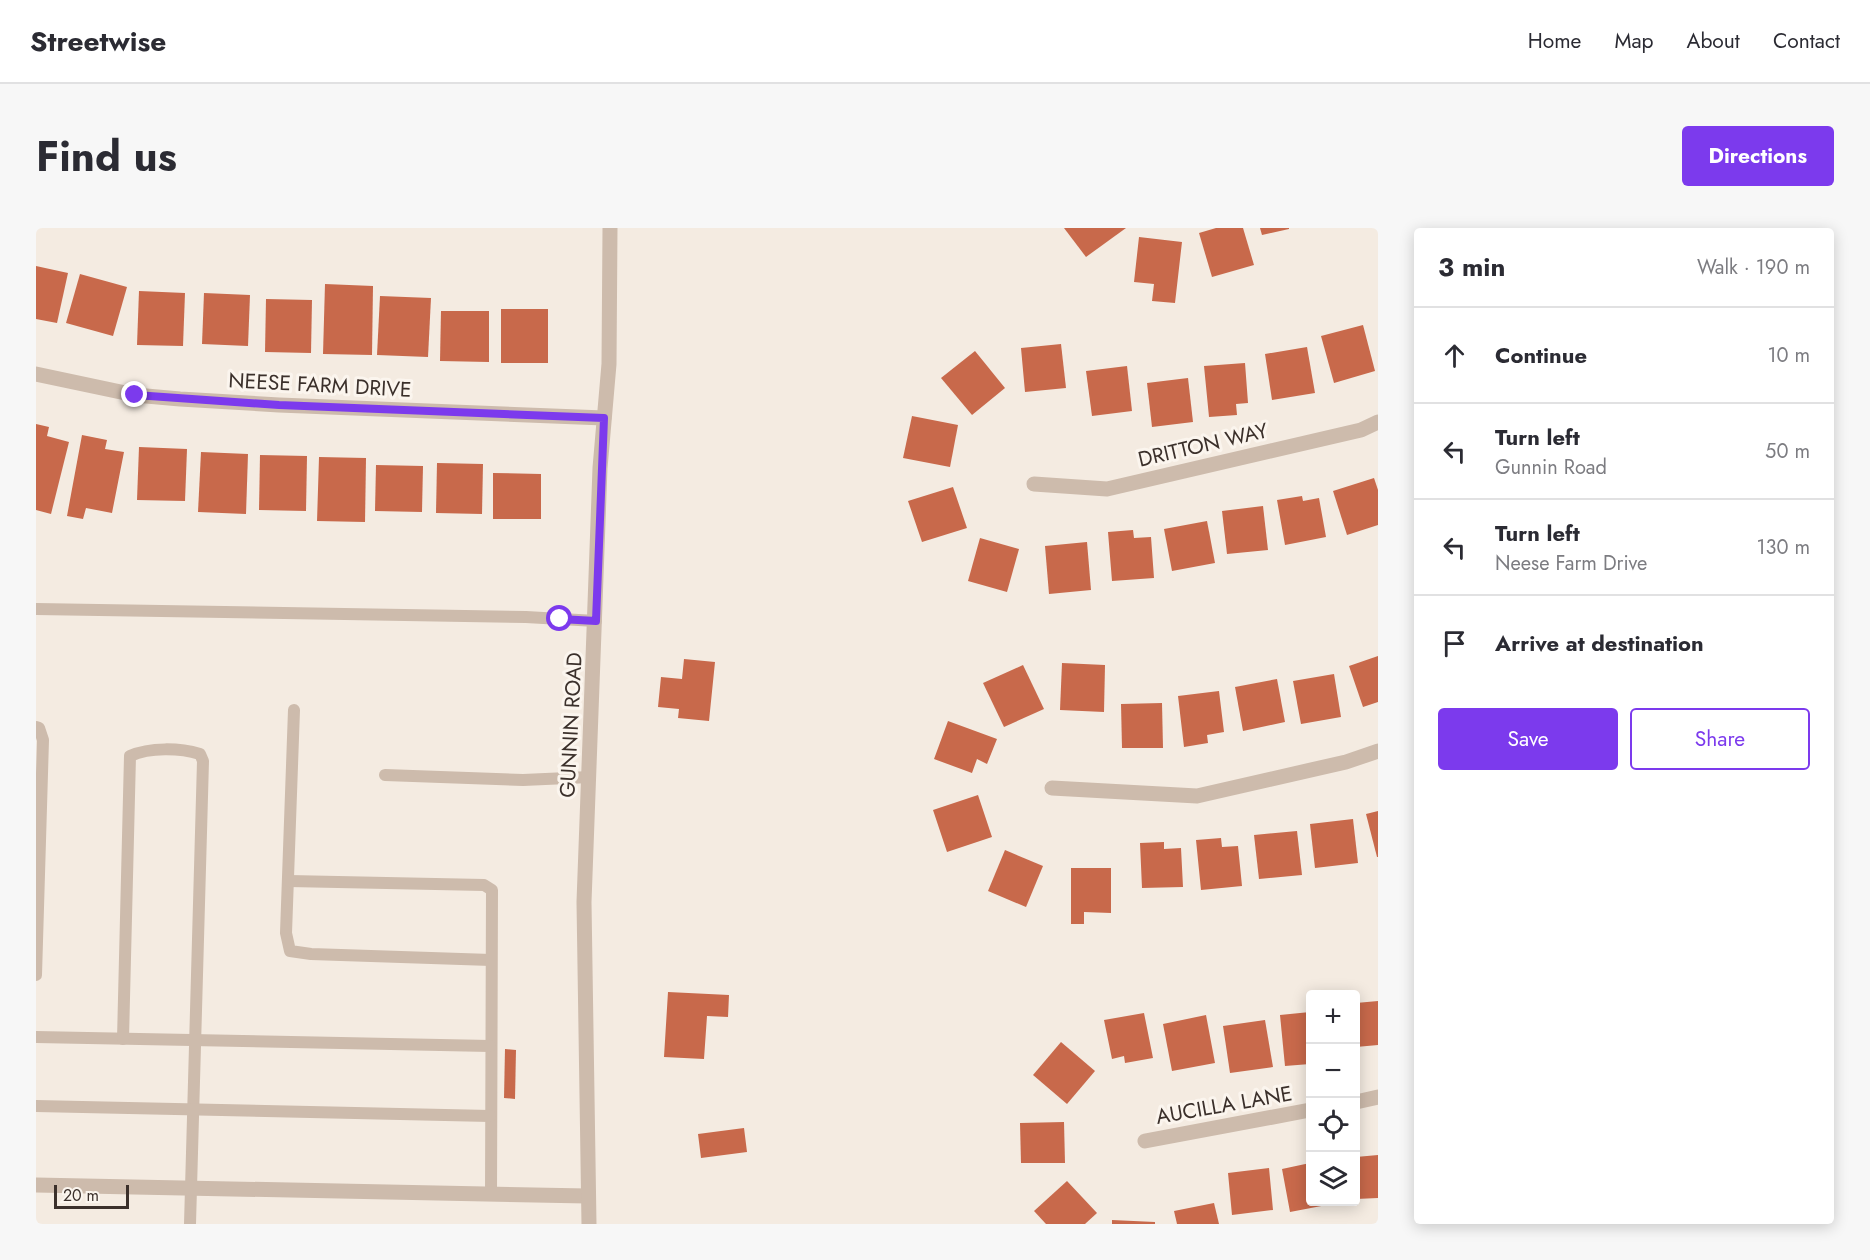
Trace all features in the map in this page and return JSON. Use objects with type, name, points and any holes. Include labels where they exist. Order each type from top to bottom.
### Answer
[{"type":"street","name":"GUNNIN ROAD","points":[[589,1224],[584,902],[604,418],[609,364],[610,228]]},
{"type":"street","name":"NEESE FARM DRIVE","points":[[36,374],[135,395],[180,399],[604,418]]},
{"type":"street","name":"DRITTON WAY","points":[[1034,483],[1107,489],[1361,430],[1378,422]]},
{"type":"street","points":[[1052,788],[1197,796],[1346,762],[1378,751]]},
{"type":"street","points":[[1360,1101],[1378,1097]]},
{"type":"street","name":"AUCILLA LANE","points":[[1145,1141],[1306,1111]]},
{"type":"street","points":[[36,1185],[490,1196],[587,1196]]},
{"type":"lane","points":[[36,609],[514,617],[596,621]]},
{"type":"lane","points":[[294,710],[286,933],[290,951],[311,954],[491,960]]},
{"type":"lane","points":[[36,727],[39,728],[43,740],[36,975]]},
{"type":"lane","points":[[123,1039],[130,756],[142,751],[189,751],[200,754],[203,761],[190,1224]]},
{"type":"lane","points":[[385,775],[523,780],[590,777]]},
{"type":"lane","points":[[289,881],[484,885],[492,890],[490,1196]]},
{"type":"lane","points":[[36,1037],[490,1046]]},
{"type":"lane","points":[[36,1106],[490,1116]]},
{"type":"building","points":[[1064,228],[1126,228],[1086,257]]},
{"type":"building","points":[[1216,228],[1243,228],[1254,265],[1212,277],[1199,233]]},
{"type":"building","points":[[1260,228],[1289,228],[1289,229],[1262,235]]},
{"type":"building","points":[[1139,237],[1182,242],[1175,303],[1152,301],[1154,284],[1134,282]]},
{"type":"building","points":[[36,266],[68,273],[57,323],[36,319]]},
{"type":"building","points":[[80,274],[127,287],[113,336],[66,323]]},
{"type":"building","points":[[325,284],[373,286],[372,355],[323,354]]},
{"type":"building","points":[[139,291],[185,293],[183,346],[137,345]]},
{"type":"building","points":[[204,293],[250,295],[248,346],[202,344]]},
{"type":"building","points":[[380,296],[431,298],[428,357],[377,355]]},
{"type":"building","points":[[266,299],[312,300],[311,353],[265,352]]},
{"type":"building","points":[[501,309],[548,309],[548,363],[501,363]]},
{"type":"building","points":[[441,311],[489,311],[489,362],[440,361]]},
{"type":"building","points":[[1363,325],[1375,371],[1334,383],[1321,336]]},
{"type":"building","points":[[1061,344],[1066,388],[1025,392],[1021,348]]},
{"type":"building","points":[[1307,347],[1315,393],[1272,400],[1265,354]]},
{"type":"building","points":[[975,351],[1005,388],[972,415],[941,378]]},
{"type":"building","points":[[1245,363],[1248,403],[1236,404],[1237,415],[1209,417],[1204,366]]},
{"type":"building","points":[[1127,366],[1132,411],[1092,416],[1086,371]]},
{"type":"building","points":[[1188,378],[1193,422],[1152,427],[1147,383]]},
{"type":"building","points":[[912,416],[958,425],[950,467],[903,458]]},
{"type":"building","points":[[36,424],[49,427],[47,436],[69,442],[51,514],[36,510]]},
{"type":"building","points":[[82,435],[107,440],[105,449],[124,452],[112,513],[86,508],[83,519],[67,516]]},
{"type":"building","points":[[139,447],[187,449],[185,501],[137,500]]},
{"type":"building","points":[[201,452],[248,454],[246,514],[198,512]]},
{"type":"building","points":[[260,455],[307,456],[306,511],[259,510]]},
{"type":"building","points":[[319,457],[366,458],[365,522],[317,521]]},
{"type":"building","points":[[437,463],[483,464],[482,514],[436,513]]},
{"type":"building","points":[[376,465],[423,466],[422,512],[375,511]]},
{"type":"building","points":[[493,473],[541,474],[541,519],[493,519]]},
{"type":"building","points":[[1374,478],[1378,490],[1378,525],[1347,535],[1333,491]]},
{"type":"building","points":[[953,487],[967,528],[922,542],[908,501]]},
{"type":"building","points":[[1302,496],[1303,501],[1319,498],[1326,537],[1285,545],[1277,500]]},
{"type":"building","points":[[1263,506],[1268,550],[1227,554],[1222,511]]},
{"type":"building","points":[[1207,521],[1215,563],[1172,571],[1164,529]]},
{"type":"building","points":[[1133,530],[1134,538],[1151,537],[1154,578],[1112,581],[1108,532]]},
{"type":"building","points":[[980,538],[1019,549],[1007,592],[968,581]]},
{"type":"building","points":[[1087,542],[1091,590],[1049,594],[1045,546]]},
{"type":"building","points":[[1378,656],[1378,702],[1363,707],[1349,666]]},
{"type":"building","points":[[684,659],[715,662],[709,721],[678,718],[679,709],[658,707],[661,677],[682,679]]},
{"type":"building","points":[[1062,663],[1105,665],[1104,712],[1060,710]]},
{"type":"building","points":[[1023,665],[1044,709],[1004,727],[983,683]]},
{"type":"building","points":[[1334,674],[1341,717],[1301,724],[1293,681]]},
{"type":"building","points":[[1277,679],[1285,722],[1243,731],[1235,687]]},
{"type":"building","points":[[1219,691],[1224,732],[1207,735],[1208,743],[1184,747],[1178,696]]},
{"type":"building","points":[[1162,703],[1163,748],[1122,748],[1121,704]]},
{"type":"building","points":[[948,721],[997,739],[987,764],[977,759],[972,773],[934,759]]},
{"type":"building","points":[[978,795],[992,837],[947,852],[933,810]]},
{"type":"building","points":[[1378,811],[1378,857],[1377,857],[1366,814]]},
{"type":"building","points":[[1353,819],[1358,863],[1315,868],[1310,824]]},
{"type":"building","points":[[1297,831],[1302,875],[1259,879],[1254,835]]},
{"type":"building","points":[[1221,838],[1222,847],[1238,846],[1242,886],[1201,890],[1196,840]]},
{"type":"building","points":[[1164,842],[1164,849],[1181,848],[1183,887],[1142,888],[1140,843]]},
{"type":"building","points":[[1005,850],[1043,866],[1026,907],[988,891]]},
{"type":"building","points":[[1071,868],[1111,868],[1111,913],[1084,912],[1084,924],[1071,924]]},
{"type":"building","points":[[668,992],[729,995],[728,1017],[707,1016],[704,1059],[664,1057]]},
{"type":"building","points":[[1378,1001],[1378,1045],[1360,1047],[1360,1003]]},
{"type":"building","points":[[1306,1012],[1306,1064],[1285,1066],[1280,1015]]},
{"type":"building","points":[[1144,1013],[1153,1058],[1125,1063],[1124,1056],[1112,1059],[1104,1020]]},
{"type":"building","points":[[1206,1015],[1215,1063],[1172,1071],[1163,1024]]},
{"type":"building","points":[[1265,1020],[1273,1067],[1230,1073],[1223,1026]]},
{"type":"building","points":[[1061,1042],[1095,1071],[1067,1104],[1033,1075]]},
{"type":"building","points":[[505,1049],[516,1050],[515,1099],[504,1098]]},
{"type":"building","points":[[1064,1122],[1065,1163],[1021,1163],[1020,1123]]},
{"type":"building","points":[[744,1128],[747,1152],[701,1158],[698,1134]]},
{"type":"building","points":[[1378,1155],[1378,1198],[1360,1199],[1360,1157]]},
{"type":"building","points":[[1306,1164],[1306,1206],[1321,1206],[1290,1212],[1282,1169]]},
{"type":"building","points":[[1269,1168],[1273,1210],[1232,1215],[1228,1173]]},
{"type":"building","points":[[1067,1181],[1097,1213],[1085,1224],[1046,1224],[1034,1211]]},
{"type":"building","points":[[1214,1203],[1219,1224],[1177,1224],[1174,1211]]},
{"type":"building","points":[[1112,1220],[1155,1222],[1155,1224],[1112,1224]]},
{"type":"route","points":[[135,395],[279,405],[604,418],[600,468],[596,621],[560,619]]}]
